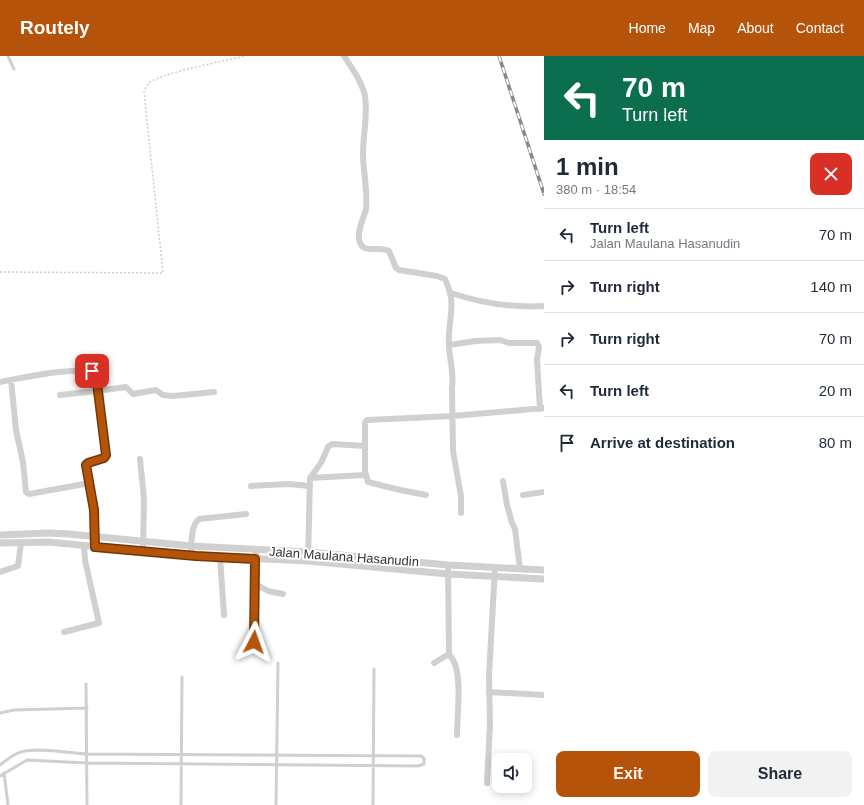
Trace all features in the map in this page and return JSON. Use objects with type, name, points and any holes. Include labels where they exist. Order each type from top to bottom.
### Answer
[{"type":"street","points":[[344,56],[356,75],[364,96],[366,116],[363,153],[366,209],[360,227],[360,242],[365,248],[383,248],[389,251],[396,268],[399,270],[437,276],[445,279],[450,293],[452,310],[449,345],[453,380],[453,451],[461,496],[461,513]]},
{"type":"street","points":[[450,293],[500,305],[529,307],[544,306]]},
{"type":"street","points":[[426,495],[368,482],[365,475],[365,422],[367,420],[453,416],[542,408],[537,377],[541,356],[537,343],[509,343],[500,340],[476,341],[449,345]]},
{"type":"street","points":[[0,382],[63,371],[92,371],[96,375],[106,455],[104,458],[86,465],[94,510],[95,547]]},
{"type":"street","points":[[11,380],[16,430],[23,462],[26,492],[29,494],[90,483]]},
{"type":"street","points":[[60,396],[126,387],[133,394],[156,390],[163,395],[173,396],[214,392]]},
{"type":"street","points":[[308,561],[310,478],[328,447],[332,444],[365,446]]},
{"type":"street","points":[[140,459],[144,499],[143,551]]},
{"type":"street","points":[[310,478],[365,475]]},
{"type":"street","points":[[503,481],[507,505],[515,529],[520,569]]},
{"type":"street","points":[[251,486],[289,484],[310,486]]},
{"type":"street","points":[[523,494],[544,492]]},
{"type":"street","points":[[191,555],[194,528],[199,519],[246,514]]},
{"type":"street","points":[[48,533],[48,542]]},
{"type":"street","name":"Jalan Maulana Hasanudin","points":[[0,535],[48,533],[192,546],[309,552],[448,565],[544,570]]},
{"type":"street","points":[[11,543],[12,535]]},
{"type":"street","points":[[0,572],[18,566],[21,542]]},
{"type":"street","name":"Jalan Maulana Hasanudin","points":[[0,543],[48,542],[191,555],[220,560],[308,561],[494,578],[544,579]]},
{"type":"street","points":[[64,632],[76,628],[97,625],[99,623],[85,560],[84,546]]},
{"type":"street","points":[[254,642],[254,580],[256,550]]},
{"type":"street","points":[[220,560],[224,615]]},
{"type":"street","points":[[448,565],[449,654],[457,671],[457,735]]},
{"type":"street","points":[[487,783],[494,567]]},
{"type":"street","points":[[254,580],[268,591],[283,594]]},
{"type":"street","points":[[434,663],[449,654]]},
{"type":"street","points":[[489,692],[544,695]]},
{"type":"lane","points":[[8,56],[14,69]]},
{"type":"lane","points":[[276,805],[278,663]]},
{"type":"lane","points":[[373,805],[374,669]]},
{"type":"lane","points":[[181,805],[182,677]]},
{"type":"lane","points":[[86,684],[87,805]]},
{"type":"lane","points":[[0,714],[14,710],[87,708]]},
{"type":"lane","points":[[0,765],[15,754],[22,751],[32,750],[87,754],[421,756],[424,758],[424,764],[421,766],[87,763],[27,760],[0,776]]},
{"type":"lane","points":[[4,773],[8,805]]},
{"type":"path","points":[[0,272],[163,273],[144,92],[148,84],[156,78],[245,56]]},
{"type":"railway","points":[[499,56],[544,194]]},
{"type":"route","points":[[92,371],[96,375],[106,455],[102,459],[86,465],[94,510],[95,547],[196,556],[255,559],[254,642]]}]
